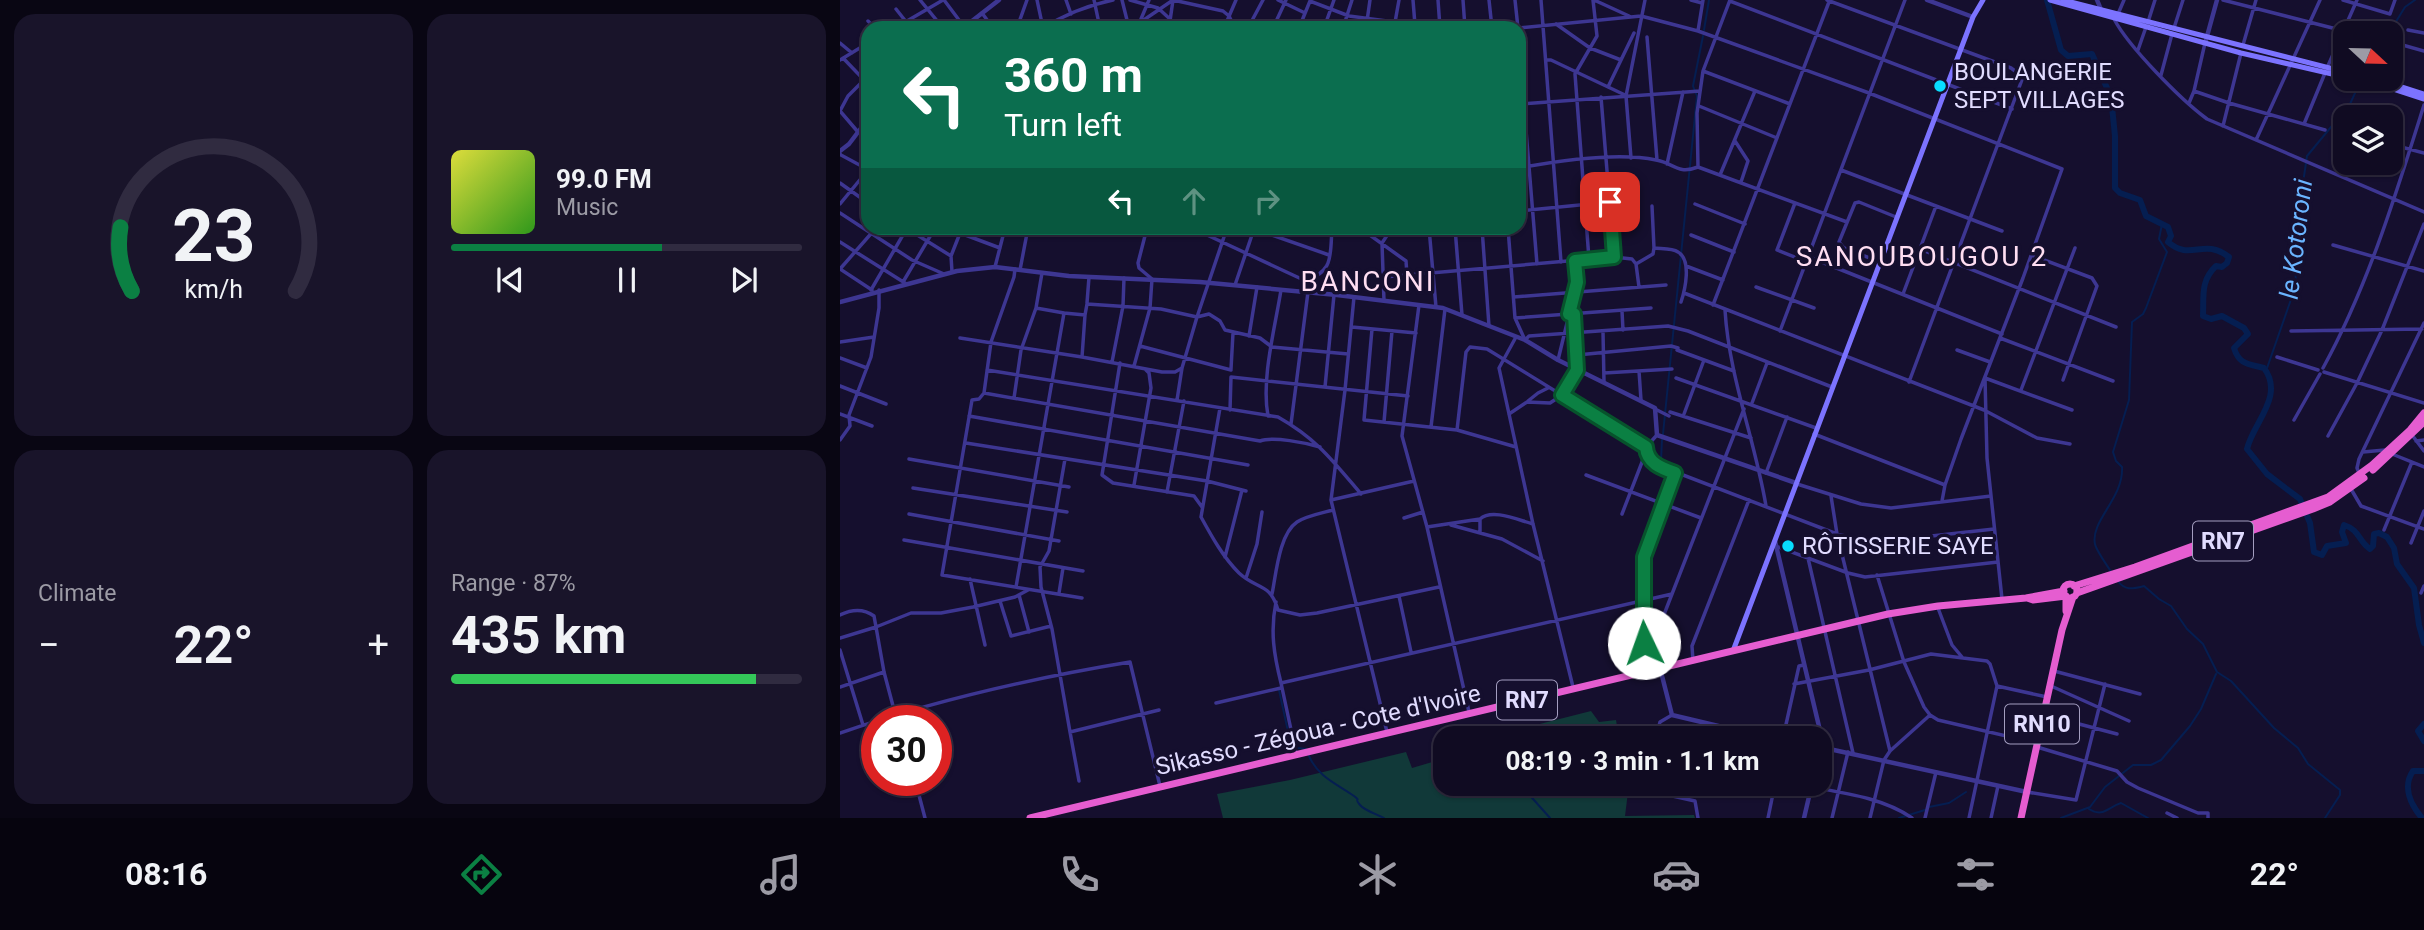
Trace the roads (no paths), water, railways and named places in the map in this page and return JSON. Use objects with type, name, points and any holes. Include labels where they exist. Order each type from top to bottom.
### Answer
[{"type":"highway","name":"RN7","points":[[2071,592],[2312,507],[2351,489],[2410,430],[2424,408]]},
{"type":"highway","name":"RN7","points":[[2312,507],[2389,452],[2414,438],[2424,422]]},
{"type":"highway","name":"Sikasso - Zégoua - Cote d'Ivoire","points":[[1030,818],[1888,614],[2071,592]]},
{"type":"highway","name":"RN10","points":[[2021,818],[2071,592]]},
{"type":"main road","points":[[1733,651],[1904,195],[1973,17],[1983,0]]},
{"type":"main road","points":[[2051,0],[2333,72]]},
{"type":"main road","points":[[2063,0],[2102,13]]},
{"type":"main road","points":[[2403,87],[2424,94]]},
{"type":"main road","points":[[2396,91],[2424,102]]},
{"type":"street","points":[[919,0],[937,21]]},
{"type":"street","points":[[896,9],[906,21],[943,0],[959,21]]},
{"type":"street","points":[[972,21],[992,2],[999,0]]},
{"type":"street","points":[[1020,21],[1025,0]]},
{"type":"street","points":[[1037,0],[1042,21]]},
{"type":"street","points":[[1066,0],[1071,14]]},
{"type":"street","points":[[1057,21],[1095,2],[1113,0]]},
{"type":"street","points":[[1122,0],[1129,21]]},
{"type":"street","points":[[1130,0],[1148,3],[1160,9],[1170,19]]},
{"type":"street","points":[[1140,21],[1173,0],[1170,19]]},
{"type":"street","points":[[1173,0],[1223,11],[1232,21]]},
{"type":"street","points":[[1208,6],[1209,0]]},
{"type":"street","points":[[1227,21],[1236,0]]},
{"type":"street","points":[[1252,21],[1263,0]]},
{"type":"street","points":[[1278,0],[1305,13]]},
{"type":"street","points":[[1327,21],[1334,0]]},
{"type":"street","points":[[1345,21],[1352,0]]},
{"type":"street","points":[[1367,19],[1370,0]]},
{"type":"street","points":[[1395,21],[1399,0]]},
{"type":"street","points":[[1413,0],[1416,21]]},
{"type":"street","points":[[1438,0],[1440,21]]},
{"type":"street","points":[[1463,0],[1464,21]]},
{"type":"street","points":[[1489,0],[1491,21]]},
{"type":"street","points":[[1515,0],[1517,21]]},
{"type":"street","points":[[1541,0],[1561,262]]},
{"type":"street","points":[[1589,260],[1575,99],[1576,72],[1597,36],[1594,0],[1631,16]]},
{"type":"street","points":[[1631,158],[1626,96],[1645,0]]},
{"type":"street","points":[[1691,0],[1703,1],[1701,32]]},
{"type":"street","points":[[1713,306],[1829,0],[2011,68],[2023,78],[1909,382]]},
{"type":"street","points":[[1780,331],[1905,0]]},
{"type":"street","points":[[1927,0],[1973,17]]},
{"type":"street","points":[[2097,0],[2102,13]]},
{"type":"street","points":[[2124,0],[2116,17],[2122,32],[2161,75],[2207,119],[2424,212]]},
{"type":"street","points":[[2138,50],[2155,0]]},
{"type":"street","points":[[2161,75],[2183,0]]},
{"type":"street","points":[[2189,103],[2217,0]]},
{"type":"street","points":[[2224,0],[2333,28]]},
{"type":"street","points":[[2223,126],[2256,0]]},
{"type":"street","points":[[2256,140],[2319,0]]},
{"type":"street","points":[[2343,0],[2390,13],[2395,0]]},
{"type":"street","points":[[1302,21],[1310,1],[1347,15],[1376,21]]},
{"type":"street","points":[[1698,167],[1697,91],[1730,1],[2012,109]]},
{"type":"street","points":[[1095,2],[1099,21]]},
{"type":"street","points":[[1276,21],[1285,2]]},
{"type":"street","points":[[2348,21],[2357,2]]},
{"type":"street","points":[[1140,21],[1148,3]]},
{"type":"street","points":[[982,13],[988,21]]},
{"type":"street","points":[[1526,27],[1641,16],[1701,32],[2060,167],[2063,172],[1973,407],[1945,485],[1942,501]]},
{"type":"street","points":[[1556,24],[1590,48],[1621,60]]},
{"type":"street","points":[[2408,30],[2424,33]]},
{"type":"street","points":[[1608,87],[1634,33]]},
{"type":"street","points":[[1647,37],[1657,160]]},
{"type":"street","points":[[840,43],[852,52]]},
{"type":"street","points":[[2403,45],[2424,51]]},
{"type":"street","points":[[861,47],[841,59],[861,77]]},
{"type":"street","points":[[2304,124],[2333,55]]},
{"type":"street","points":[[1546,60],[1626,96]]},
{"type":"street","points":[[1703,71],[1790,104]]},
{"type":"street","points":[[858,132],[840,111],[848,96],[861,83]]},
{"type":"street","points":[[1526,103],[1697,91]]},
{"type":"street","points":[[1720,174],[1755,91]]},
{"type":"street","points":[[2194,91],[2325,130]]},
{"type":"street","points":[[1667,164],[1683,92]]},
{"type":"street","points":[[1601,97],[1614,257]]},
{"type":"street","points":[[2294,420],[2343,331],[2394,199],[2424,102]]},
{"type":"street","points":[[1699,106],[1777,138]]},
{"type":"street","points":[[861,128],[840,153],[861,166]]},
{"type":"street","points":[[1735,141],[1748,160],[1741,182]]},
{"type":"street","points":[[1526,143],[1537,264]]},
{"type":"street","points":[[2403,147],[2424,153]]},
{"type":"street","points":[[1526,167],[1553,162],[1631,158],[1657,160],[1683,171],[1698,167],[1847,222]]},
{"type":"street","points":[[1841,170],[2002,231]]},
{"type":"street","points":[[840,204],[861,178]]},
{"type":"street","points":[[840,183],[861,198]]},
{"type":"street","points":[[1526,210],[1610,202]]},
{"type":"street","points":[[1795,202],[1777,250],[1903,294],[2035,351],[2113,381]]},
{"type":"street","points":[[1880,262],[1841,246],[1839,242],[1854,203],[1859,202],[1896,217]]},
{"type":"street","points":[[1695,204],[1745,224]]},
{"type":"street","points":[[1636,264],[1653,254],[1652,206]]},
{"type":"street","points":[[1903,294],[1936,206]]},
{"type":"street","points":[[840,213],[861,228]]},
{"type":"street","points":[[2328,436],[2382,330],[2424,224]]},
{"type":"street","points":[[869,235],[840,269],[875,291]]},
{"type":"street","points":[[872,235],[914,261],[944,274]]},
{"type":"street","points":[[840,440],[850,426],[857,393],[867,368],[874,337],[875,291],[883,269],[902,235]]},
{"type":"street","points":[[917,235],[950,256]]},
{"type":"street","points":[[904,283],[930,235]]},
{"type":"street","points":[[952,272],[950,256],[959,235]]},
{"type":"street","points":[[965,235],[1000,248]]},
{"type":"street","points":[[995,267],[1003,235]]},
{"type":"street","points":[[1026,235],[1017,270],[990,343],[984,393],[979,399],[972,400],[942,575],[1082,598]]},
{"type":"street","points":[[1145,235],[1138,263],[1139,268],[1152,279]]},
{"type":"street","points":[[1206,235],[1308,282]]},
{"type":"street","points":[[1177,400],[1182,368],[1224,235]]},
{"type":"street","points":[[1235,285],[1251,235]]},
{"type":"street","points":[[1273,235],[1329,255]]},
{"type":"street","points":[[1301,292],[1303,286],[1324,270],[1331,235]]},
{"type":"street","points":[[1370,235],[1406,261],[1407,275]]},
{"type":"street","points":[[1384,301],[1382,243],[1387,235]]},
{"type":"street","points":[[1430,235],[1436,307]]},
{"type":"street","points":[[1455,235],[1462,315]]},
{"type":"street","points":[[1483,235],[1489,326]]},
{"type":"street","points":[[1509,235],[1515,318],[1525,340]]},
{"type":"street","points":[[1691,235],[1734,252]]},
{"type":"street","points":[[840,242],[904,283]]},
{"type":"street","points":[[2333,245],[2424,271]]},
{"type":"street","points":[[1654,248],[1678,252],[1686,266],[1681,302]]},
{"type":"street","points":[[2021,391],[2075,248]]},
{"type":"street","points":[[1920,249],[2116,327]]},
{"type":"street","points":[[2031,255],[2095,281],[2097,286],[2063,380]]},
{"type":"street","points":[[1384,277],[1614,257],[1632,259],[1636,264],[1639,287]]},
{"type":"street","points":[[1558,360],[1572,314],[1577,282],[1575,261]]},
{"type":"street","points":[[1686,266],[1723,280]]},
{"type":"street","points":[[841,301],[952,272],[995,267],[1089,277],[1235,285],[1436,307],[1525,340],[1577,370],[1655,408],[1751,438]]},
{"type":"street","points":[[1014,398],[1022,348],[1036,308],[1042,273]]},
{"type":"street","points":[[1082,357],[1089,277]]},
{"type":"street","points":[[1112,362],[1123,306],[1124,278]]},
{"type":"street","points":[[1134,366],[1150,308],[1152,279]]},
{"type":"street","points":[[1514,297],[1667,285]]},
{"type":"street","points":[[1756,287],[1814,308]]},
{"type":"street","points":[[1249,336],[1257,288]]},
{"type":"street","points":[[1268,416],[1268,381],[1282,290]]},
{"type":"street","points":[[1291,425],[1308,292]]},
{"type":"street","points":[[1684,293],[1984,410],[2037,438],[2070,444]]},
{"type":"street","points":[[1325,387],[1334,295]]},
{"type":"street","points":[[1354,297],[1331,500],[1388,734]]},
{"type":"street","points":[[1087,304],[1150,308],[1197,317],[1209,314],[1215,316],[1225,330],[1260,338],[1272,347],[1348,354]]},
{"type":"street","points":[[1419,305],[1402,436],[1427,527],[1469,714]]},
{"type":"street","points":[[1036,308],[1084,315]]},
{"type":"street","points":[[1515,318],[1651,308]]},
{"type":"street","points":[[1432,427],[1445,309]]},
{"type":"street","points":[[1621,310],[1623,330]]},
{"type":"street","points":[[1724,310],[1727,347],[1751,438],[1763,472],[1766,506]]},
{"type":"street","points":[[1016,587],[1063,313]]},
{"type":"street","points":[[1527,402],[1550,403],[1562,395],[1577,370],[1572,314]]},
{"type":"street","points":[[2360,475],[2357,468],[2363,452],[2424,323]]},
{"type":"street","points":[[1525,340],[1530,337],[1668,326],[1688,331],[1832,387]]},
{"type":"street","points":[[1351,327],[1416,333]]},
{"type":"street","points":[[1373,329],[1364,420],[1457,430],[1516,447]]},
{"type":"street","points":[[1519,329],[1499,368],[1573,690]]},
{"type":"street","points":[[2291,331],[2423,329]]},
{"type":"street","points":[[1384,422],[1392,331]]},
{"type":"street","points":[[1603,332],[1604,383]]},
{"type":"street","points":[[1230,410],[1233,333]]},
{"type":"street","points":[[840,342],[874,337]]},
{"type":"street","points":[[960,338],[1162,372],[1175,372],[1182,368]]},
{"type":"street","points":[[1140,346],[1231,370]]},
{"type":"street","points":[[1577,355],[1671,346],[1734,371]]},
{"type":"street","points":[[1457,430],[1470,347],[1487,349],[1646,447]]},
{"type":"street","points":[[1957,350],[1990,362]]},
{"type":"street","points":[[2277,357],[2391,393],[2424,408]]},
{"type":"street","points":[[840,358],[867,368]]},
{"type":"street","points":[[1684,415],[1704,360]]},
{"type":"street","points":[[1119,363],[1102,475],[1113,483],[1194,496],[1202,507]]},
{"type":"street","points":[[1752,404],[1767,363]]},
{"type":"street","points":[[1133,486],[1150,395],[1151,380],[1145,369]]},
{"type":"street","points":[[1604,373],[1672,369]]},
{"type":"street","points":[[987,370],[1278,417],[1322,447],[1361,494]]},
{"type":"street","points":[[1639,371],[1641,401]]},
{"type":"street","points":[[1151,380],[1162,372]]},
{"type":"street","points":[[1231,377],[1408,397]]},
{"type":"street","points":[[1676,378],[1787,417],[1945,485]]},
{"type":"street","points":[[1985,378],[2072,410]]},
{"type":"street","points":[[1985,378],[1984,410],[1997,562],[2003,601]]},
{"type":"street","points":[[840,386],[886,404]]},
{"type":"street","points":[[1509,414],[1538,393],[1550,388]]},
{"type":"street","points":[[984,393],[1260,441],[1290,440],[1322,447]]},
{"type":"street","points":[[1167,492],[1184,401]]},
{"type":"street","points":[[1220,408],[1201,517],[1225,556],[1246,578],[1272,594],[1278,610],[1300,615],[1440,587]]},
{"type":"street","points":[[1655,408],[1657,435],[1646,447],[1647,455],[1657,465],[1837,534],[1871,542],[1994,529]]},
{"type":"street","points":[[1647,653],[1744,409]]},
{"type":"street","points":[[840,414],[872,426]]},
{"type":"street","points":[[970,416],[1248,465]]},
{"type":"street","points":[[1763,472],[1787,417]]},
{"type":"street","points":[[1657,435],[1861,504],[1891,508],[1991,496]]},
{"type":"street","points":[[2414,438],[2424,440]]},
{"type":"street","points":[[2414,438],[2424,451]]},
{"type":"street","points":[[965,443],[1207,481],[1244,490],[1225,556]]},
{"type":"street","points":[[2363,452],[2389,452],[2424,467]]},
{"type":"street","points":[[1622,514],[1647,455]]},
{"type":"street","points":[[909,459],[1069,486]]},
{"type":"street","points":[[1066,459],[1049,551],[1040,567],[1042,591],[1051,626],[1079,781]]},
{"type":"street","points":[[2384,530],[2412,462]]},
{"type":"street","points":[[1646,672],[1644,557],[1675,473]]},
{"type":"street","points":[[1586,475],[1701,518]]},
{"type":"street","points":[[1331,500],[1414,481]]},
{"type":"street","points":[[913,488],[1067,512]]},
{"type":"street","points":[[2351,489],[2361,506],[2424,529]]},
{"type":"street","points":[[1831,496],[1837,534],[1890,751]]},
{"type":"street","points":[[1693,661],[1691,649],[1749,500]]},
{"type":"street","points":[[1272,594],[1280,550],[1292,527],[1297,522],[1333,510]]},
{"type":"street","points":[[2411,543],[2424,511]]},
{"type":"street","points":[[1246,578],[1257,544],[1262,512]]},
{"type":"street","points":[[1404,518],[1423,512]]},
{"type":"street","points":[[909,514],[1059,541]]},
{"type":"street","points":[[1427,527],[1480,519],[1486,514],[1533,524]]},
{"type":"street","points":[[1480,519],[1480,533]]},
{"type":"street","points":[[1449,524],[1514,544],[1543,561]]},
{"type":"street","points":[[904,540],[1083,571]]},
{"type":"street","points":[[1774,540],[1778,547],[1819,726]]},
{"type":"street","points":[[1778,547],[1865,577],[1997,562]]},
{"type":"street","points":[[1808,558],[1850,753],[1832,818]]},
{"type":"street","points":[[1058,594],[1063,568]]},
{"type":"street","points":[[1877,575],[1904,662],[1930,715],[1938,720],[2037,745],[2121,774],[2138,788],[2198,813],[2208,813],[2208,818]]},
{"type":"street","points":[[970,579],[985,645]]},
{"type":"street","points":[[2421,593],[2424,586]]},
{"type":"street","points":[[840,638],[911,613],[941,613],[976,607],[1030,589]]},
{"type":"street","points":[[1216,703],[1411,652],[1672,594]]},
{"type":"street","points":[[1018,595],[1029,632]]},
{"type":"street","points":[[1399,596],[1411,652]]},
{"type":"street","points":[[999,601],[1009,634],[1013,636],[1051,626]]},
{"type":"street","points":[[1276,602],[1273,648],[1296,755]]},
{"type":"street","points":[[1938,606],[1952,645],[1962,657]]},
{"type":"street","points":[[840,615],[860,610],[874,616],[893,705]]},
{"type":"street","points":[[840,650],[861,719]]},
{"type":"street","points":[[1794,684],[1869,670],[1931,654],[1962,657],[1990,664],[1997,686],[1969,818]]},
{"type":"street","points":[[944,705],[1059,674],[1130,662],[1160,786]]},
{"type":"street","points":[[1785,726],[1799,666],[1804,664]]},
{"type":"street","points":[[1660,668],[1672,715]]},
{"type":"street","points":[[2054,671],[2140,694]]},
{"type":"street","points":[[840,687],[884,672]]},
{"type":"street","points":[[1832,750],[2076,800],[2105,684]]},
{"type":"street","points":[[1997,686],[2048,697]]},
{"type":"street","points":[[2051,686],[2129,721]]},
{"type":"street","points":[[1070,732],[1159,710]]},
{"type":"street","points":[[1659,726],[1662,719],[1672,715],[1718,726]]},
{"type":"street","points":[[1870,818],[1884,760],[1890,751],[1930,715]]},
{"type":"street","points":[[2044,715],[2117,734]]},
{"type":"street","points":[[840,733],[861,726]]},
{"type":"street","points":[[1924,818],[1936,772]]},
{"type":"street","points":[[1991,818],[1998,785]]},
{"type":"street","points":[[1832,792],[1875,800],[1912,818]]},
{"type":"street","points":[[919,796],[925,818]]},
{"type":"street","points":[[1672,796],[1695,801],[1698,818]]},
{"type":"street","points":[[1769,818],[1773,796]]},
{"type":"street","points":[[1804,818],[1809,796]]},
{"type":"street","points":[[2167,813],[2177,818]]},
{"type":"waterway","points":[[1704,30],[1709,0]]},
{"type":"waterway","points":[[2047,0],[2061,50],[2068,56],[2092,54],[2111,97],[2115,136],[2115,188],[2120,193],[2140,200],[2146,216],[2168,227],[2171,236],[2168,242],[2176,248],[2212,249],[2229,257],[2227,263],[2222,267],[2216,266],[2207,277],[2203,316],[2211,319],[2222,316],[2244,328],[2248,334],[2234,348],[2236,354],[2245,363],[2264,368],[2270,378],[2271,389],[2266,409],[2247,449],[2267,474],[2300,499],[2310,523],[2314,552],[2322,555],[2327,546],[2346,543],[2342,532],[2344,525],[2353,530],[2370,549],[2373,546],[2374,534],[2387,537],[2394,548],[2397,564],[2414,588],[2424,643]]},
{"type":"waterway","name":"le Kotoroni","points":[[2396,21],[2405,7],[2415,0]]},
{"type":"waterway","points":[[1663,434],[1697,96],[1693,86],[1703,36]]},
{"type":"waterway","name":"le Kotoroni","points":[[2266,371],[2296,285],[2294,244],[2307,156],[2350,104],[2356,91]]},
{"type":"waterway","points":[[2112,573],[2096,547],[2095,535],[2121,478],[2122,467],[2113,452],[2129,400],[2132,322],[2143,314],[2167,252],[2159,239],[2162,224]]},
{"type":"waterway","points":[[1661,461],[1662,439]]},
{"type":"waterway","points":[[2117,580],[2129,588],[2144,586],[2171,606],[2187,629],[2203,644],[2217,672],[2231,681],[2274,728],[2298,748],[2308,764],[2340,790],[2340,795],[2325,818]]},
{"type":"waterway","points":[[2061,818],[2090,807],[2105,787],[2133,765],[2151,765],[2161,760],[2201,709],[2216,674]]},
{"type":"waterway","points":[[1279,690],[1292,750]]},
{"type":"waterway","points":[[2424,724],[2418,731],[2424,741]]},
{"type":"waterway","points":[[1298,748],[1306,749]]},
{"type":"waterway","points":[[1309,756],[1323,775],[1358,799],[1362,807],[1384,818]]},
{"type":"waterway","points":[[2422,818],[2411,802],[2408,783],[2413,771],[2424,771]]},
{"type":"waterway","points":[[1929,807],[1949,803],[1966,792]]},
{"type":"waterway","points":[[1530,796],[1550,818]]},
{"type":"waterway","points":[[2089,809],[2102,812],[2121,803],[2148,818]]},
{"type":"waterway","points":[[1899,818],[1925,810]]},
{"type":"place","name":"BOULANGERIE SEPT VILLAGES","points":[[1940,86]]},
{"type":"place","name":"RÔTISSERIE SAYE","points":[[1788,546]]},
{"type":"district","name":"SANOUBOUGOU 2","points":[[1922,256]]},
{"type":"district","name":"BANCONI","points":[[1368,281]]}]
